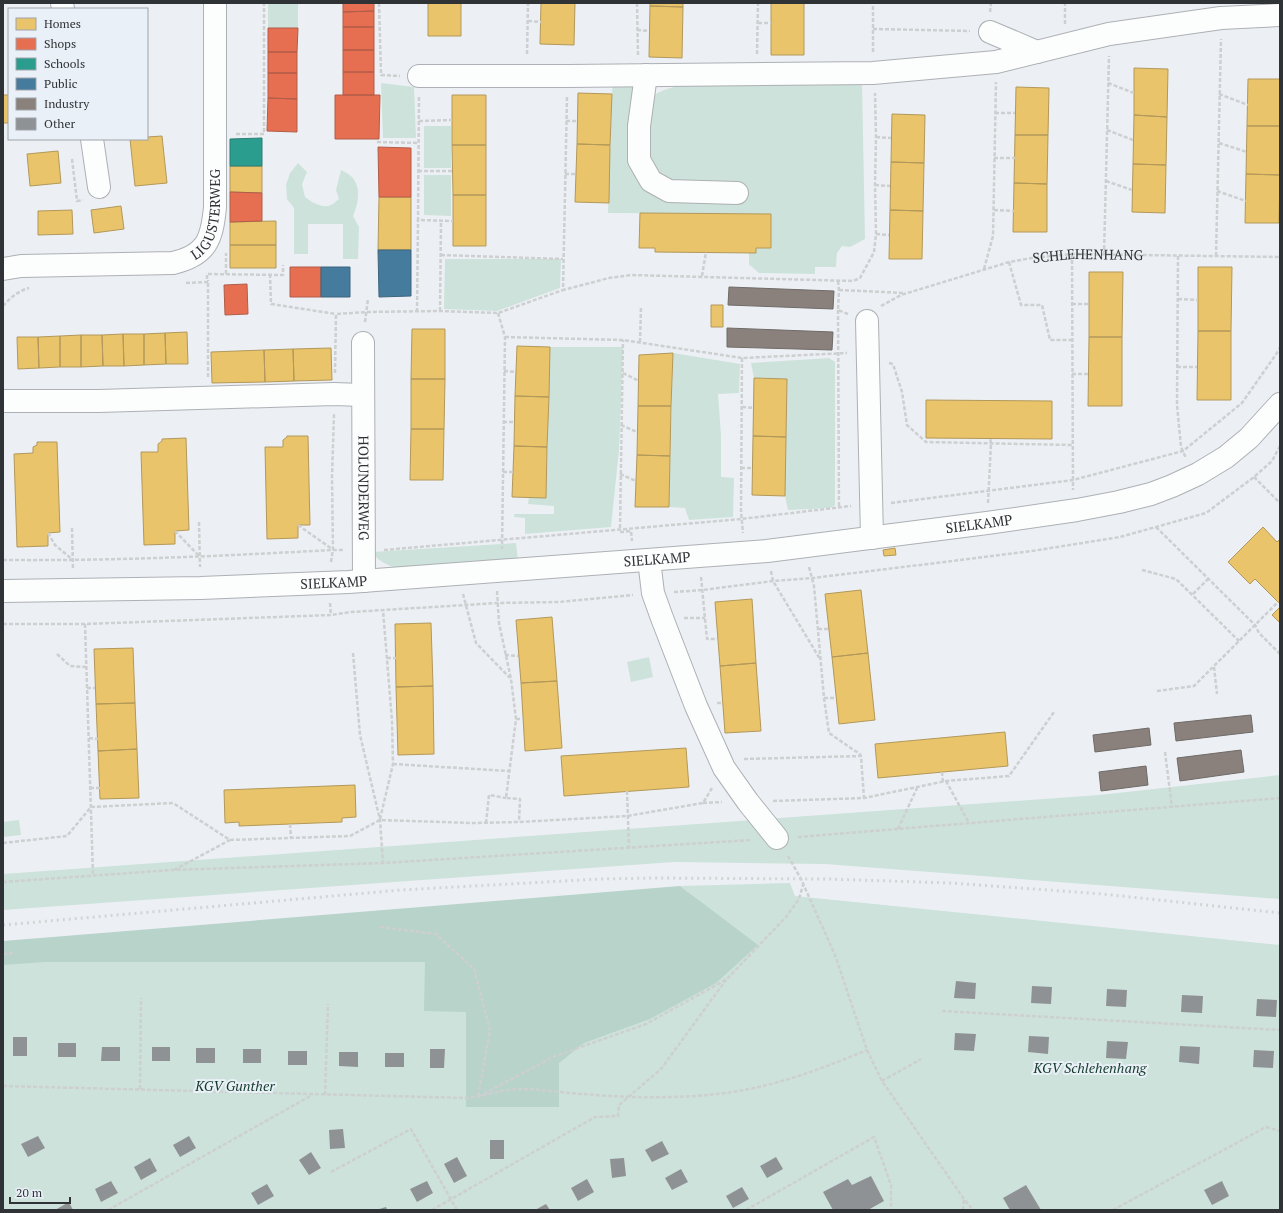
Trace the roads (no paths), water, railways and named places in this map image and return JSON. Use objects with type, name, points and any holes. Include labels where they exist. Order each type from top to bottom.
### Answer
[{"type":"street","name":"LIGUSTERWEG","points":[[3,269],[21,266],[173,263],[193,256],[203,247],[210,238],[214,207],[215,3]]},
{"type":"street","points":[[419,76],[757,74],[874,83],[996,62],[1109,34],[1221,18],[1280,15]]},
{"type":"street","points":[[990,32],[1037,52]]},
{"type":"street","points":[[642,75],[639,160],[651,181],[669,191],[737,193]]},
{"type":"street","points":[[92,140],[99,187]]},
{"type":"street","points":[[866,321],[872,538]]},
{"type":"street","name":"HOLUNDERWEG","points":[[363,343],[362,395],[364,581]]},
{"type":"street","points":[[3,401],[100,401],[334,394],[362,395]]},
{"type":"street","name":"SIELKAMP","points":[[3,591],[201,588],[364,581],[502,571],[767,551],[1073,511],[1120,502],[1150,494],[1198,474],[1226,457],[1249,438],[1279,406]]},
{"type":"street","points":[[649,560],[654,593],[662,618],[696,706],[724,768],[748,802],[777,838]]},
{"type":"railway","points":[[3,925],[401,890],[600,879],[655,878],[828,879],[951,883],[1103,894],[1280,913]]},
{"type":"park label","name":"KGV Schlehenhang","points":[[1090,1068]]},
{"type":"park label","name":"KGV Gunther","points":[[235,1086]]}]
